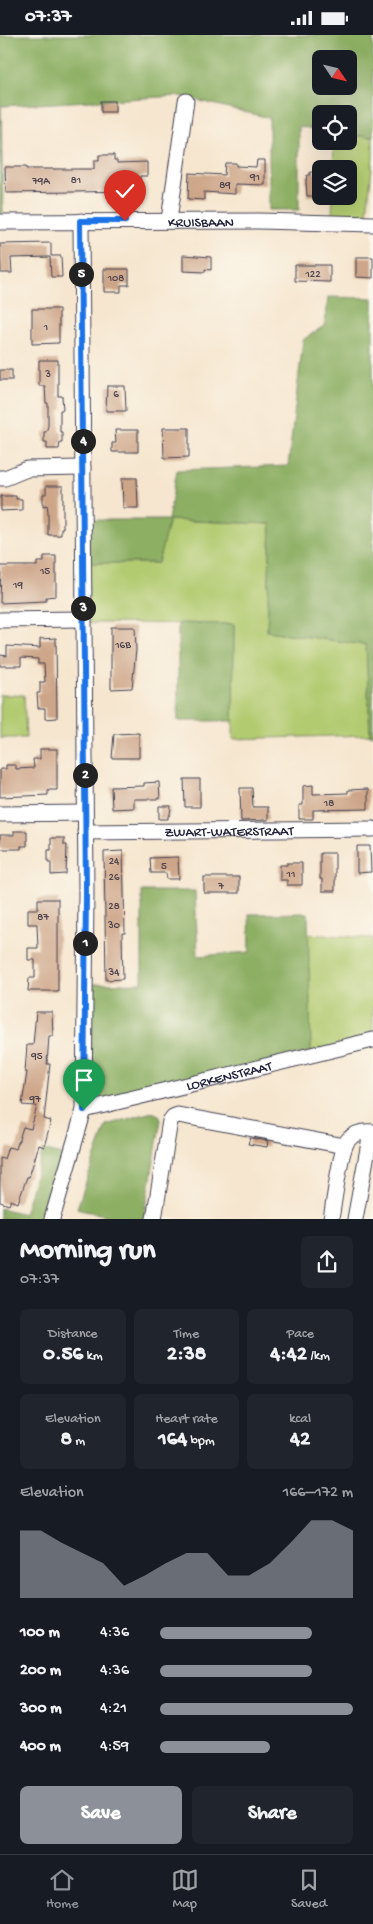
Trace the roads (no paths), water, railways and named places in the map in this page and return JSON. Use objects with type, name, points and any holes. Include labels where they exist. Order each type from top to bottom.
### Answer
[{"type":"street","points":[[169,220],[186,101]]},
{"type":"street","name":"KRUISBAAN","points":[[0,222],[169,220],[373,224]]},
{"type":"street","points":[[52,1219],[84,1110],[85,813],[80,221]]},
{"type":"street","points":[[0,478],[5,478],[27,469],[83,468]]},
{"type":"street","points":[[0,620],[83,619]]},
{"type":"street","points":[[0,814],[85,813]]},
{"type":"street","name":"ZWART-WATERSTRAAT","points":[[85,832],[373,829]]},
{"type":"street","name":"LORKENSTRAAT","points":[[84,1110],[373,1039]]},
{"type":"street","points":[[154,1219],[170,1121],[178,1115],[345,1146]]},
{"type":"street","points":[[330,1219],[345,1146],[355,1134],[372,1132],[355,1219]]}]
